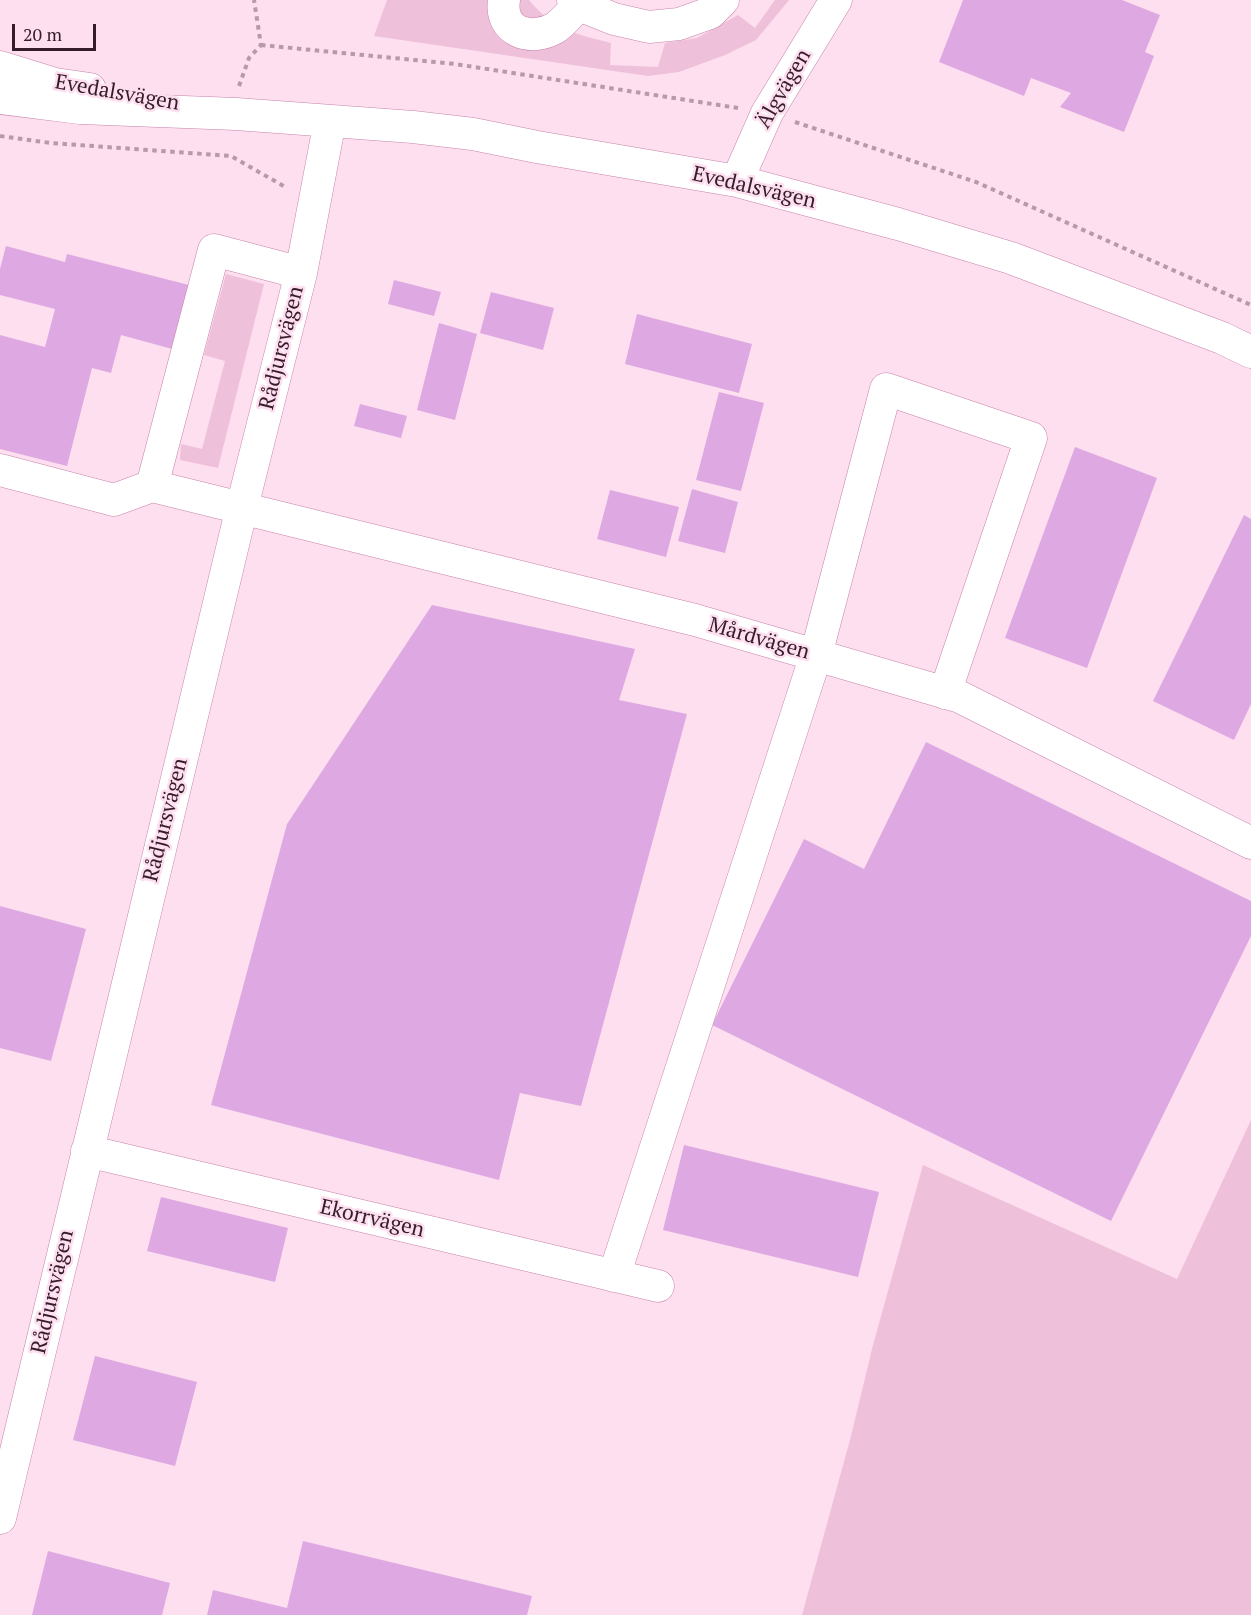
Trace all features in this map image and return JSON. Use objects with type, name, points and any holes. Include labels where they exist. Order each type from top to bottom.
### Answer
[{"type":"street","points":[[504,0],[503,8],[508,20],[512,27],[523,34],[546,32],[557,27],[576,3],[614,19],[649,27],[680,24],[710,13],[723,0]]},
{"type":"street","name":"Älgvägen","points":[[737,181],[767,113],[836,0]]},
{"type":"street","name":"Evedalsvägen","points":[[0,67],[55,84],[236,114]]},
{"type":"street","name":"Evedalsvägen","points":[[0,98],[80,108],[236,114],[413,127],[473,134],[737,181],[898,224],[1011,258],[1222,338],[1251,352]]},
{"type":"street","name":"Rådjursvägen","points":[[0,1518],[242,507],[301,273],[330,121]]},
{"type":"street","points":[[0,470],[114,500],[152,486],[214,250],[301,273]]},
{"type":"street","points":[[614,1276],[816,655],[886,389],[1031,438],[945,693]]},
{"type":"street","name":"Mårdvägen","points":[[152,486],[695,620],[960,697],[1251,843]]},
{"type":"street","name":"Ekorrvägen","points":[[87,1151],[658,1286]]},
{"type":"path","points":[[236,114],[240,80],[249,58],[261,45],[254,0]]},
{"type":"path","points":[[0,136],[75,145],[231,156],[288,189],[317,194]]},
{"type":"shaded area","points":[[387,0],[529,0],[556,24],[576,33],[611,43],[610,65],[658,67],[665,43],[697,38],[738,15],[755,28],[775,0],[789,0],[756,40],[725,55],[679,72],[648,76],[374,36]]},
{"type":"shaded area","points":[[226,274],[264,284],[218,468],[180,460],[181,444],[202,449],[225,361],[204,355]]},
{"type":"shaded area","points":[[1251,1120],[1251,1615],[802,1615],[923,1165],[1177,1279]]},
{"type":"building","points":[[963,0],[1122,0],[1160,15],[1145,52],[1154,56],[1124,132],[1060,107],[1071,93],[1031,78],[1024,96],[939,62]]},
{"type":"building","points":[[6,246],[65,262],[67,254],[189,285],[172,349],[121,335],[111,373],[92,368],[67,466],[0,449],[0,335],[45,347],[55,309],[0,295],[0,269]]},
{"type":"building","points":[[394,280],[441,292],[434,316],[388,304]]},
{"type":"building","points":[[491,292],[554,308],[543,350],[480,333]]},
{"type":"building","points":[[637,314],[752,344],[739,393],[625,364]]},
{"type":"building","points":[[439,323],[477,334],[455,420],[417,410]]},
{"type":"building","points":[[719,392],[764,403],[741,491],[696,480]]},
{"type":"building","points":[[360,404],[407,416],[401,438],[354,426]]},
{"type":"building","points":[[1075,447],[1157,478],[1087,668],[1005,638]]},
{"type":"building","points":[[692,489],[738,502],[725,553],[678,541]]},
{"type":"building","points":[[610,490],[679,507],[666,557],[597,539]]},
{"type":"building","points":[[1244,515],[1251,519],[1251,704],[1234,740],[1153,701]]},
{"type":"building","points":[[432,605],[635,649],[619,700],[687,714],[581,1106],[520,1093],[499,1180],[211,1105],[287,824]]},
{"type":"building","points":[[926,742],[1251,901],[1251,936],[1111,1221],[712,1025],[804,839],[864,869]]},
{"type":"building","points":[[0,906],[86,929],[51,1061],[0,1048]]},
{"type":"building","points":[[684,1145],[879,1192],[858,1277],[663,1230]]},
{"type":"building","points":[[161,1197],[288,1228],[275,1282],[147,1251]]},
{"type":"building","points":[[95,1356],[197,1382],[175,1466],[73,1440]]},
{"type":"building","points":[[303,1541],[532,1596],[527,1615],[207,1615],[213,1590],[287,1608]]},
{"type":"building","points":[[48,1551],[170,1583],[162,1615],[32,1615]]}]
